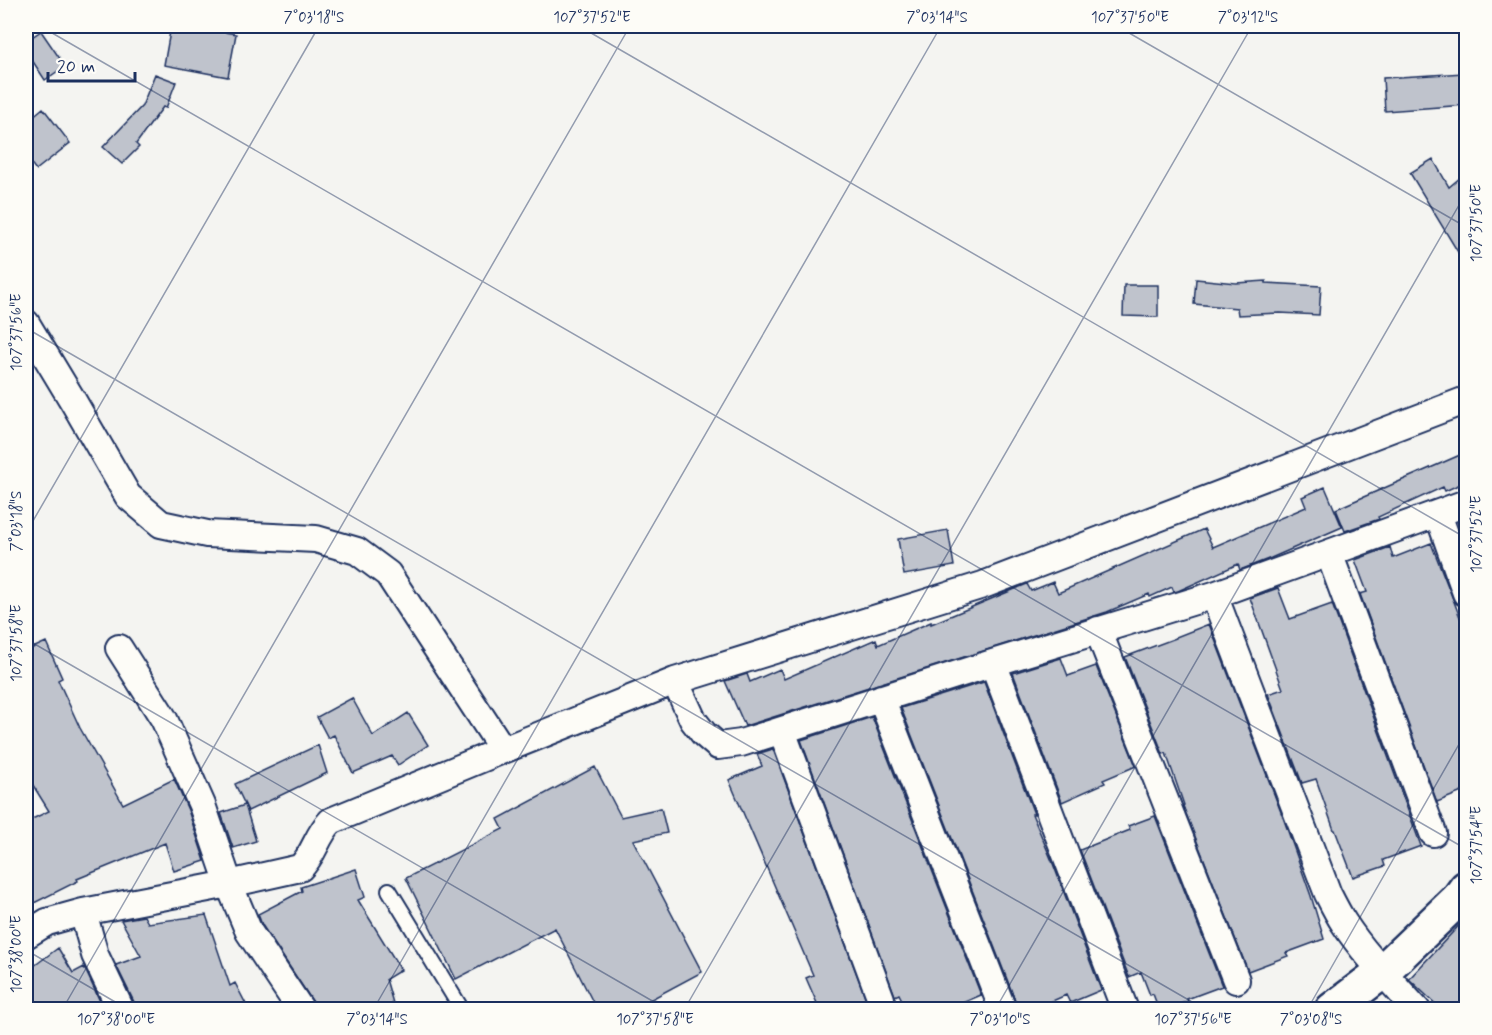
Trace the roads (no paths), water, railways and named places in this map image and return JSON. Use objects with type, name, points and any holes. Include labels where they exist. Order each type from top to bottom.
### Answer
[{"type":"street","points":[[26,323],[128,496],[161,524],[207,534],[316,539],[357,551],[388,574],[503,750]]},
{"type":"street","points":[[26,935],[47,922],[83,912],[300,868],[309,860],[322,830],[331,821],[675,681],[983,585],[1467,400]]},
{"type":"street","points":[[675,681],[693,720],[704,734],[718,746],[741,743],[1214,595],[1467,503]]},
{"type":"street","points":[[1438,514],[1467,593]]},
{"type":"street","points":[[1329,553],[1433,833]]},
{"type":"street","points":[[1214,595],[1328,894],[1343,922],[1382,972],[1417,1010]]},
{"type":"street","points":[[1098,630],[1236,980]]},
{"type":"street","points":[[119,648],[164,719],[202,805],[229,884],[249,932],[301,1010]]},
{"type":"street","points":[[993,663],[1125,1010]]},
{"type":"street","points":[[881,698],[1004,1010]]},
{"type":"street","points":[[782,731],[881,999]]},
{"type":"street","points":[[1332,1010],[1382,972],[1467,888]]},
{"type":"street","points":[[83,912],[95,955],[121,1010]]},
{"type":"lane","points":[[389,890],[462,1010]]}]
